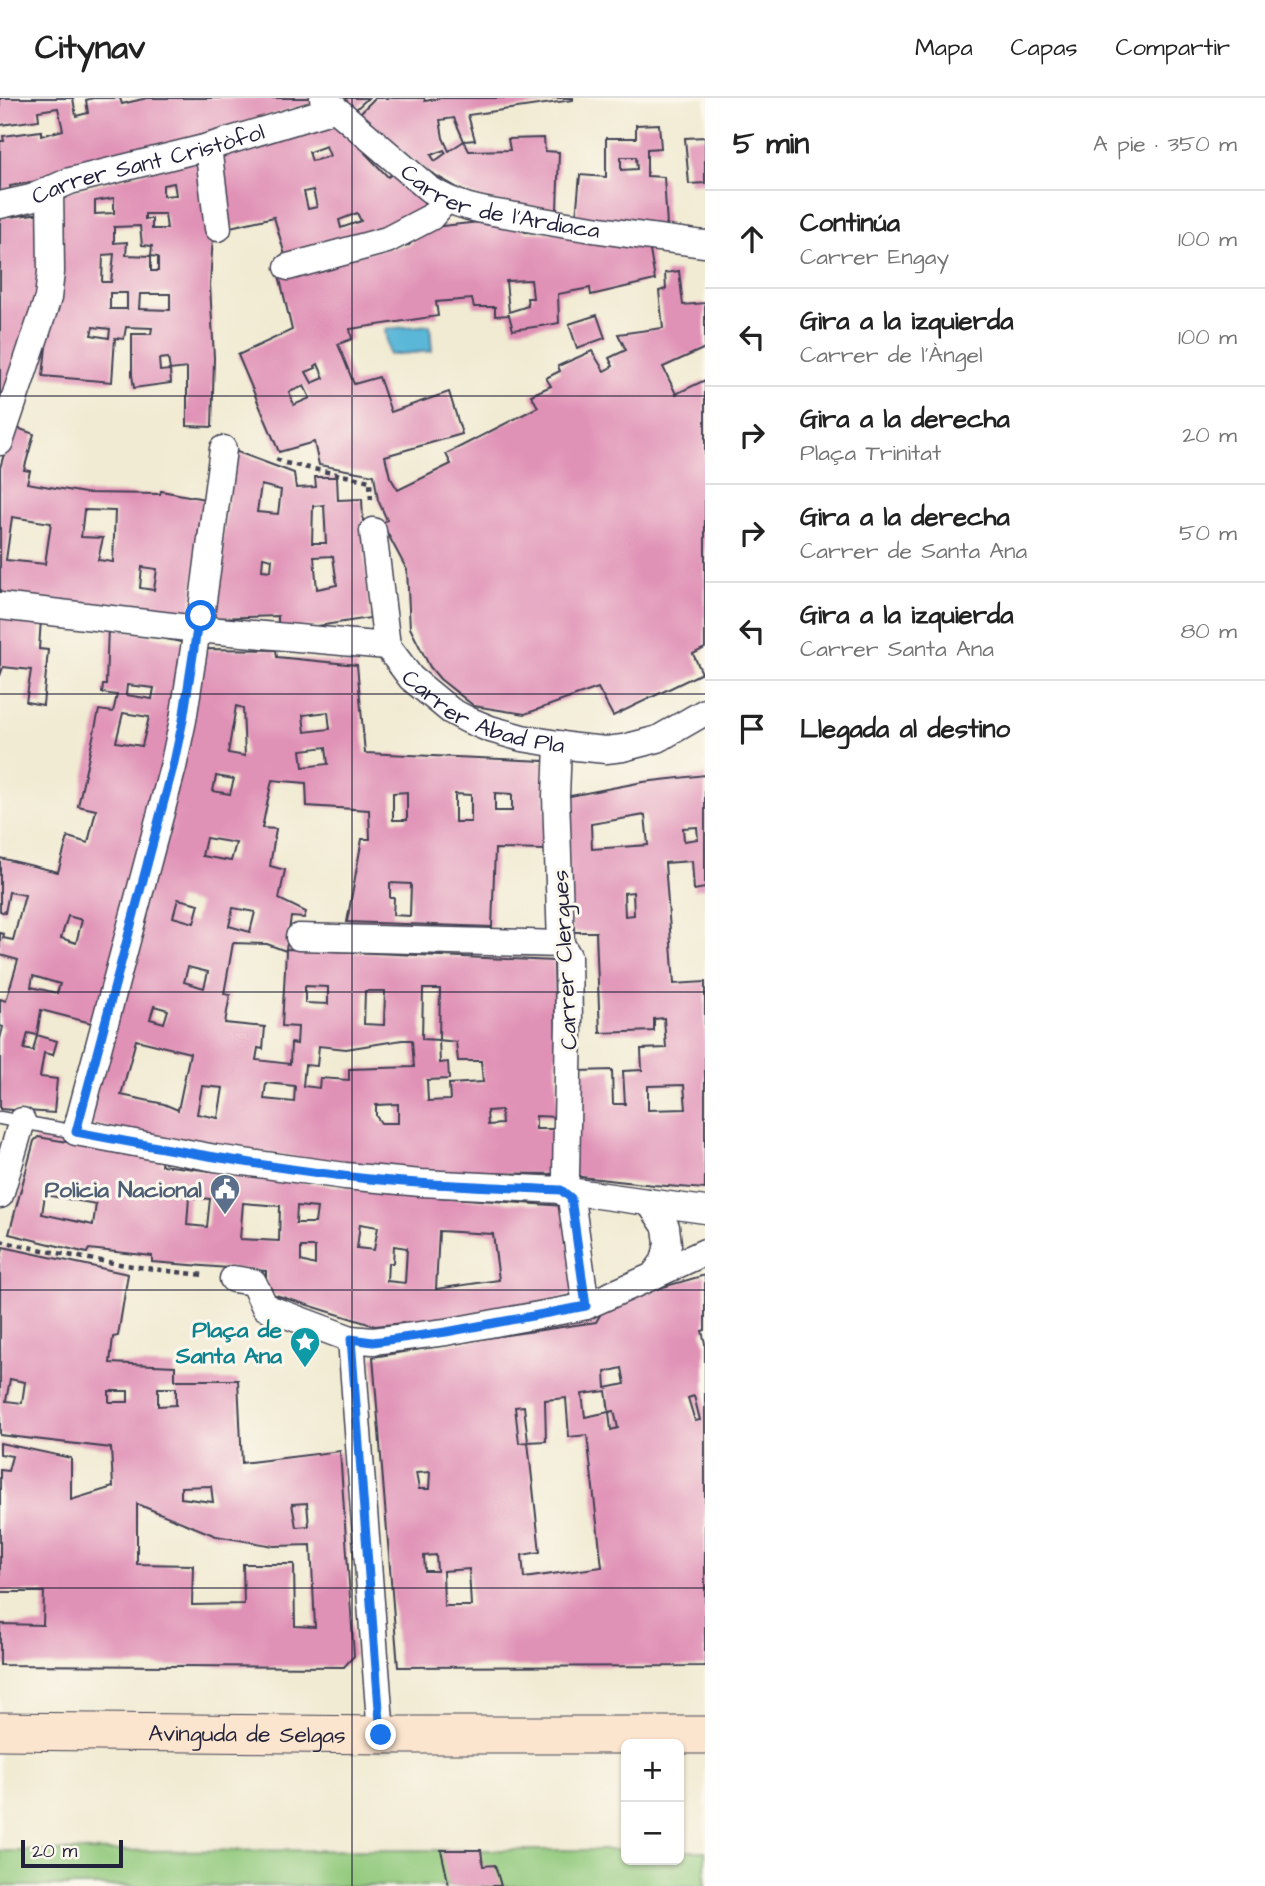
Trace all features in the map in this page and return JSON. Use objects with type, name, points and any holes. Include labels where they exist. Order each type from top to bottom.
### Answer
[{"type":"street","name":"Carrer Sant Cristòfol","points":[[0,205],[31,198],[70,181],[208,147],[329,103]]},
{"type":"street","name":"Carrer de l'Ardiaca","points":[[329,103],[429,189],[446,200],[470,208],[540,221],[705,244]]},
{"type":"street","points":[[208,147],[218,228]]},
{"type":"street","points":[[0,442],[48,298],[51,272],[50,189]]},
{"type":"street","points":[[288,267],[387,240],[431,217],[446,200]]},
{"type":"street","points":[[223,449],[201,616],[173,767],[76,1132],[215,1158],[345,1176],[421,1183],[564,1183],[649,1202],[705,1210]]},
{"type":"street","name":"Carrer Abad Pla","points":[[373,531],[387,646],[411,678],[451,711],[490,729],[522,738],[590,749],[623,748],[657,739],[705,712]]},
{"type":"street","points":[[0,606],[197,629],[387,646]]},
{"type":"street","name":"Carrer Clergues","points":[[558,744],[556,796],[561,944],[568,956],[569,1023],[564,1183]]},
{"type":"street","points":[[299,937],[561,944]]},
{"type":"street","points":[[0,1195],[11,1120]]},
{"type":"street","points":[[564,1183],[571,1198],[586,1306]]},
{"type":"street","points":[[649,1202],[666,1227],[668,1244],[664,1261],[653,1276]]},
{"type":"street","points":[[233,1279],[253,1282],[265,1307],[362,1340],[481,1326],[586,1306],[705,1252]]},
{"type":"street","points":[[362,1340],[381,1735]]},
{"type":"street","name":"Avinguda de Selgas","points":[[0,1731],[705,1735]]},
{"type":"lane","points":[[11,1120],[76,1132]]},
{"type":"path","points":[[276,459],[370,481]]},
{"type":"path","points":[[0,1241],[150,1270],[233,1279]]},
{"type":"green space","points":[[621,1850],[621,1865],[684,1865],[684,1851],[705,1851],[705,1886],[0,1886],[0,1851]]},
{"type":"water","points":[[430,325],[432,351],[389,355],[385,329]]},
{"type":"building","points":[[0,98],[73,98],[76,116],[88,113],[86,100],[93,98],[120,98],[122,104],[147,98],[312,98],[317,102],[47,179],[10,186],[11,193],[0,194],[0,141],[4,141],[3,136],[41,131],[41,136],[63,130],[58,108],[38,111],[39,120],[0,125]]},
{"type":"building","points":[[337,98],[368,98],[353,112]]},
{"type":"building","points":[[375,98],[424,98],[425,101],[440,98],[573,98],[468,115],[475,140],[464,141],[469,151],[510,150],[508,139],[544,138],[545,151],[559,152],[557,210],[488,201],[463,191],[423,168],[357,116]],"holes":[[[454,118],[464,141],[449,151],[443,138],[440,120]],[[444,150],[446,153],[435,161],[431,155]]]},
{"type":"building","points":[[336,119],[388,177],[396,171],[430,209],[368,239],[287,262],[274,217],[226,228],[217,156]],"holes":[[[326,146],[330,156],[312,161],[309,152]],[[313,190],[317,207],[308,209],[304,192]],[[357,213],[361,221],[341,228],[339,220]]]},
{"type":"building","points":[[659,124],[661,148],[647,149],[647,176],[664,177],[667,226],[576,217],[580,175],[606,177],[606,138],[636,138],[636,125]],"holes":[[[621,157],[636,157],[637,169],[621,170]]]},
{"type":"building","points":[[705,137],[705,183],[689,184],[685,138]]},
{"type":"building","points":[[200,158],[213,235],[210,285],[214,358],[212,427],[187,426],[187,368],[170,370],[171,383],[134,388],[132,334],[151,334],[152,328],[126,327],[124,339],[115,338],[112,382],[43,376],[62,193]],"holes":[[[174,183],[176,195],[163,196],[163,185]],[[114,198],[114,213],[95,214],[95,201]],[[145,214],[165,214],[167,229],[152,229],[152,219],[145,219]],[[140,226],[142,245],[152,246],[151,256],[126,255],[127,242],[114,243],[114,227]],[[114,254],[111,282],[102,282],[103,255]],[[151,256],[158,257],[158,271],[151,271]],[[110,293],[127,293],[127,309],[110,309]],[[140,294],[170,294],[170,310],[139,309]],[[93,327],[110,329],[109,338],[91,335]],[[168,358],[170,370],[160,371],[159,359]]]},
{"type":"building","points":[[43,213],[41,283],[7,395],[0,394],[0,218]]},
{"type":"building","points":[[489,221],[523,228],[525,232],[564,233],[649,245],[655,280],[591,295],[590,288],[558,294],[559,323],[548,325],[513,330],[509,315],[495,316],[495,307],[474,307],[472,299],[436,302],[438,316],[350,329],[352,339],[338,344],[354,384],[379,377],[391,412],[449,392],[462,434],[385,456],[390,477],[398,490],[451,464],[446,454],[538,407],[531,395],[551,386],[546,378],[560,371],[558,366],[592,351],[604,371],[613,366],[609,358],[626,350],[618,334],[663,328],[659,291],[666,289],[665,273],[679,271],[683,305],[705,303],[705,348],[663,367],[676,394],[705,380],[705,648],[693,654],[702,673],[613,716],[598,688],[525,714],[474,706],[440,679],[430,667],[410,628],[407,570],[382,523],[387,520],[378,500],[374,475],[319,465],[314,442],[279,452],[238,355],[292,330],[279,275],[380,249],[409,245],[424,228]],"holes":[[[531,280],[533,298],[527,298],[528,306],[509,312],[506,281]],[[318,364],[324,378],[312,383],[306,372],[316,368]],[[304,386],[310,398],[294,405],[289,392]]]},
{"type":"building","points":[[597,315],[605,338],[577,348],[569,324]]},
{"type":"building","points":[[12,426],[34,434],[24,470],[30,471],[27,483],[85,493],[160,494],[161,491],[205,499],[199,528],[191,615],[72,605],[0,595],[0,468]],"holes":[[[84,510],[115,511],[113,562],[98,560],[103,538],[81,537]],[[12,517],[51,523],[45,564],[6,560]],[[142,567],[157,569],[154,590],[140,588]]]},
{"type":"building","points":[[235,451],[294,473],[296,488],[316,487],[315,477],[337,477],[338,500],[362,499],[370,618],[311,627],[278,627],[278,616],[211,618]],"holes":[[[261,485],[281,490],[278,514],[257,512]],[[324,505],[326,543],[312,543],[313,506]],[[333,556],[337,585],[317,589],[314,557]],[[263,557],[272,559],[271,571],[262,570]]]},
{"type":"building","points":[[0,615],[41,619],[39,649],[48,650],[43,705],[26,702],[31,670],[3,667],[0,676]]},
{"type":"building","points":[[108,626],[185,643],[174,720],[99,1025],[41,1010],[37,1035],[57,1041],[53,1055],[44,1053],[40,1077],[57,1079],[54,1113],[0,1109],[0,1039],[3,1027],[0,1026],[0,999],[6,1001],[18,960],[0,955],[0,933],[4,934],[3,938],[13,940],[25,895],[9,892],[5,913],[0,911],[0,858],[58,872],[68,837],[88,843],[96,810],[78,806],[99,710],[113,712],[117,695],[102,693],[103,685],[106,685]],"holes":[[[127,685],[154,688],[152,699],[126,695]],[[123,713],[149,717],[142,746],[116,742]],[[68,916],[82,920],[76,943],[61,938]],[[33,976],[60,984],[57,993],[31,987]],[[28,1033],[37,1035],[33,1051],[24,1049]]]},
{"type":"building","points":[[201,649],[276,650],[277,657],[357,665],[365,753],[544,761],[547,850],[495,849],[492,927],[347,922],[362,839],[370,839],[369,810],[307,806],[306,783],[272,780],[262,828],[276,829],[270,866],[285,870],[279,899],[306,912],[304,918],[291,917],[286,949],[554,961],[558,1117],[536,1116],[536,1129],[559,1129],[558,1174],[420,1173],[241,1150],[88,1124]],"holes":[[[236,706],[243,708],[245,756],[228,753]],[[328,712],[330,729],[305,732],[303,715]],[[326,747],[328,764],[303,767],[301,750]],[[216,776],[234,779],[230,794],[213,791]],[[407,792],[407,820],[393,820],[393,793]],[[495,793],[512,794],[512,811],[495,811]],[[455,794],[471,795],[471,822],[455,822]],[[206,838],[236,843],[231,861],[202,856]],[[390,883],[411,884],[410,916],[393,915],[394,898],[390,898]],[[178,899],[199,904],[194,923],[173,917]],[[233,908],[255,912],[250,932],[229,926]],[[233,943],[267,944],[286,951],[282,1026],[298,1027],[297,1044],[291,1043],[290,1064],[256,1060],[258,1048],[263,1049],[265,1027],[225,1023],[230,995],[224,994]],[[188,967],[208,972],[204,988],[184,982]],[[305,986],[328,987],[328,1004],[305,1003]],[[423,989],[440,989],[439,1040],[422,1039]],[[365,991],[385,991],[384,1025],[364,1024]],[[154,1006],[168,1010],[164,1023],[150,1019]],[[136,1040],[190,1053],[178,1110],[164,1104],[121,1095]],[[412,1040],[414,1067],[349,1069],[349,1080],[320,1078],[319,1088],[303,1086],[305,1065],[317,1066],[319,1046],[346,1049]],[[439,1040],[456,1042],[458,1061],[481,1061],[483,1082],[449,1084],[450,1100],[428,1101],[427,1080],[449,1079],[448,1062],[440,1063]],[[266,1083],[295,1086],[294,1102],[264,1099]],[[202,1086],[223,1088],[218,1118],[197,1114]],[[398,1104],[398,1123],[381,1123],[376,1116],[376,1105]],[[501,1110],[502,1124],[488,1125],[487,1111]]]},
{"type":"building","points":[[705,775],[705,888],[694,890],[692,861],[665,863],[674,984],[705,982],[705,1189],[572,1176],[579,1071],[612,1070],[613,1104],[625,1104],[623,1071],[642,1070],[641,1049],[666,1048],[664,1018],[654,1019],[654,1031],[600,1033],[596,932],[572,932],[565,797],[643,782]],"holes":[[[645,815],[648,845],[592,849],[591,824]],[[697,827],[698,839],[684,841],[683,828]],[[633,892],[634,915],[625,916],[624,893]],[[684,1085],[686,1109],[648,1110],[648,1086]]]},
{"type":"building","points":[[38,1137],[162,1158],[161,1165],[410,1195],[564,1206],[575,1294],[497,1315],[403,1327],[403,1323],[375,1326],[266,1292],[266,1271],[152,1262],[152,1256],[89,1249],[87,1253],[9,1234],[34,1141]],"holes":[[[45,1195],[96,1204],[93,1225],[42,1214]],[[189,1197],[210,1199],[207,1227],[187,1225]],[[243,1203],[280,1206],[279,1241],[240,1239]],[[297,1206],[317,1208],[315,1223],[296,1223]],[[360,1224],[378,1227],[374,1250],[357,1248]],[[439,1231],[493,1234],[499,1280],[436,1289]],[[394,1246],[407,1248],[405,1283],[387,1281],[388,1263],[393,1263]],[[301,1247],[315,1247],[315,1265],[301,1261]]]},
{"type":"building","points":[[3,1247],[128,1274],[118,1336],[113,1337],[110,1363],[175,1366],[175,1380],[238,1380],[242,1463],[340,1451],[354,1656],[344,1667],[0,1665],[0,1624],[43,1625],[44,1592],[0,1592],[0,1470],[8,1471],[12,1456],[0,1454],[0,1443],[71,1458],[71,1500],[113,1487],[111,1448],[0,1435],[0,1261]],"holes":[[[10,1379],[25,1382],[22,1403],[6,1401]],[[158,1388],[176,1388],[176,1405],[158,1406]],[[109,1391],[128,1391],[128,1402],[109,1402]],[[211,1486],[213,1502],[181,1498],[181,1487]],[[307,1503],[309,1526],[296,1527],[292,1504]],[[137,1504],[216,1536],[274,1546],[311,1545],[315,1627],[295,1626],[294,1564],[243,1564],[244,1604],[192,1605],[193,1565],[137,1564]]]},
{"type":"building","points":[[705,1275],[705,1330],[702,1331],[705,1343],[705,1666],[398,1667],[373,1357],[596,1322],[607,1303]],"holes":[[[622,1368],[625,1384],[606,1388],[605,1372]],[[606,1391],[609,1412],[585,1417],[582,1394]],[[694,1396],[700,1420],[695,1421],[688,1398]],[[566,1398],[569,1437],[587,1435],[602,1567],[524,1578],[522,1555],[540,1552],[528,1442],[546,1441],[545,1400]],[[524,1406],[528,1442],[519,1443],[515,1407]],[[614,1411],[618,1428],[611,1430],[609,1412]],[[430,1472],[429,1489],[419,1489],[416,1473]],[[436,1555],[437,1571],[425,1571],[424,1556]],[[469,1569],[471,1606],[444,1606],[443,1571]]]},
{"type":"building","points":[[441,1850],[481,1850],[483,1866],[495,1865],[501,1886],[449,1886]]},
{"type":"place","name":"Policia Nacional","points":[[225,1216]]},
{"type":"place","name":"Plaça de Santa Ana","points":[[305,1369]]},
{"type":"route","points":[[201,616],[173,767],[76,1132],[215,1158],[345,1176],[561,1190],[571,1198],[586,1306],[446,1332],[373,1342],[351,1339],[381,1735]]}]
